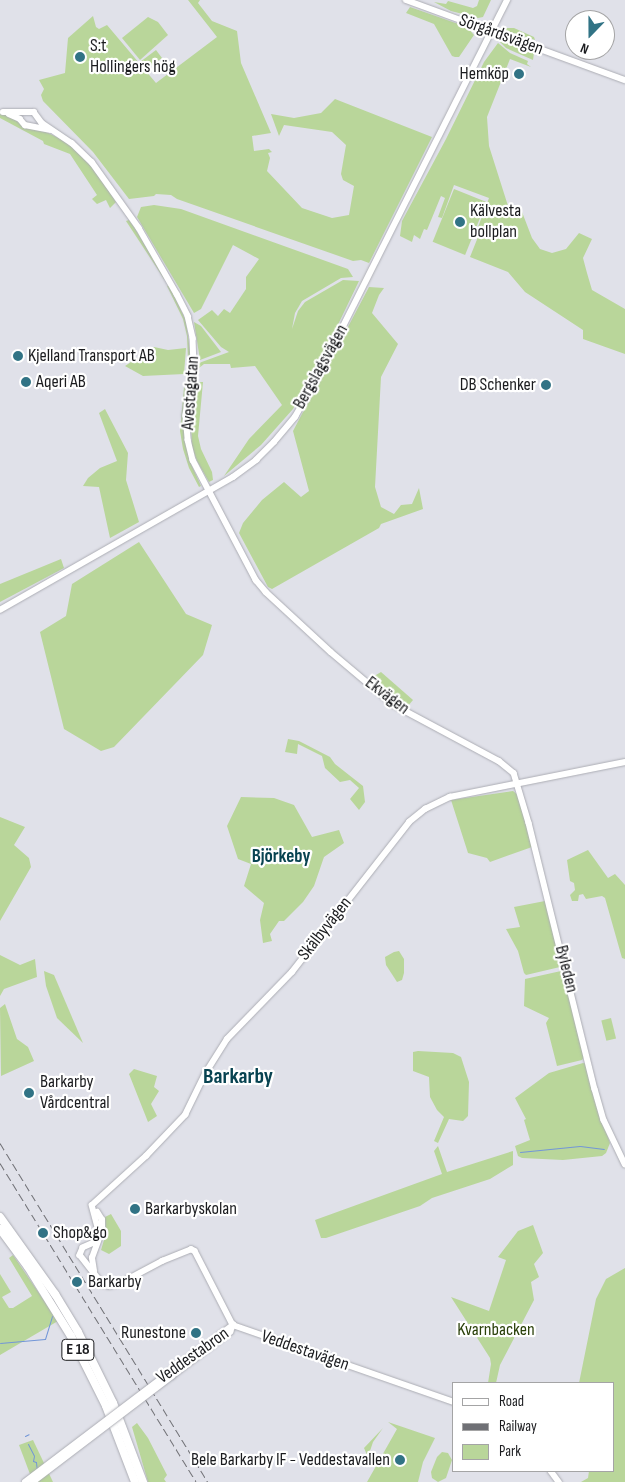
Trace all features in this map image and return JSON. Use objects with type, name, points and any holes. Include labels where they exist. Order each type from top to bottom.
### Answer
[{"type":"highway","name":"E 18","points":[[0,1217],[50,1286],[78,1332],[113,1403],[143,1482]]},
{"type":"highway","name":"E 18","points":[[0,1229],[33,1275],[72,1336],[106,1406],[135,1482]]},
{"type":"street","name":"Sörgårdsvägen","points":[[406,0],[625,80]]},
{"type":"street","name":"Bergslagsvägen","points":[[0,610],[209,492],[256,460],[295,417],[353,309],[506,0]]},
{"type":"street","points":[[2,111],[21,116]]},
{"type":"street","name":"Avestagatan","points":[[56,133],[25,125],[21,116],[34,112],[38,119],[86,155],[105,178],[139,228],[178,294],[188,316],[193,338],[194,357],[186,415],[188,440],[193,460],[246,561],[264,590]]},
{"type":"street","points":[[33,127],[38,119]]},
{"type":"street","name":"Ekvägen","points":[[264,590],[394,705],[499,761],[514,773],[519,784]]},
{"type":"street","name":"Skälbyvägen","points":[[91,1249],[100,1240],[102,1226],[92,1204],[146,1156],[185,1116],[205,1074],[227,1039],[292,972],[409,822],[424,808],[450,798],[625,762]]},
{"type":"street","name":"Byleden","points":[[519,784],[595,1089],[604,1120],[625,1164]]},
{"type":"street","points":[[94,1272],[91,1249],[82,1248],[80,1252],[84,1260],[103,1284],[114,1285],[191,1249],[195,1252],[230,1323],[233,1325]]},
{"type":"street","points":[[84,1260],[92,1258]]},
{"type":"street","name":"Veddestabron","points":[[25,1482],[230,1332],[233,1325]]},
{"type":"street","name":"Veddestavägen","points":[[233,1325],[452,1401]]},
{"type":"street","name":"Veddestabron","points":[[34,1482],[171,1374]]},
{"type":"street","points":[[551,1472],[559,1482]]},
{"type":"green space","points":[[188,0],[200,0],[198,3],[212,21],[237,31],[241,63],[271,133],[252,136],[254,151],[269,149],[272,152],[268,153],[270,158],[267,171],[302,208],[332,218],[349,215],[354,186],[343,180],[341,174],[346,145],[332,132],[284,125],[279,136],[271,114],[294,118],[321,113],[335,99],[432,137],[369,263],[361,260],[353,261],[177,199],[171,195],[156,194],[154,196],[129,199],[93,152],[43,101],[41,95],[44,89],[39,80],[65,73],[68,38],[93,16],[96,27],[99,29],[107,25],[156,83],[217,37]]},
{"type":"green space","points":[[479,0],[491,0],[483,17],[478,18],[451,11],[434,2],[446,4],[448,1],[473,8],[477,6]]},
{"type":"green space","points":[[410,7],[467,27],[474,35],[459,57],[452,56],[434,24],[406,13]]},
{"type":"green space","points":[[148,17],[158,22],[168,35],[140,60],[122,38]]},
{"type":"green space","points":[[506,28],[514,28],[534,37],[535,40],[504,30]]},
{"type":"green space","points":[[500,40],[531,50],[534,53],[533,60],[506,48]]},
{"type":"green space","points":[[498,43],[510,53],[528,61],[527,64],[531,67],[510,59],[487,117],[489,146],[509,209],[522,212],[532,238],[540,249],[552,253],[566,249],[579,233],[592,239],[583,258],[587,273],[592,290],[625,309],[625,354],[583,339],[583,330],[525,292],[508,272],[470,257],[478,237],[475,235],[489,198],[454,185],[442,218],[438,217],[445,198],[441,196],[427,230],[424,229],[420,239],[414,235],[412,242],[400,236],[402,221],[446,139],[484,62]]},
{"type":"green space","points":[[156,50],[162,58],[146,70],[140,62]]},
{"type":"green space","points":[[0,114],[15,117],[26,128],[44,131],[67,142],[96,171],[116,202],[110,208],[106,200],[97,204],[92,199],[97,195],[70,154],[44,144],[43,141],[0,118]]},
{"type":"green space","name":"Kälvesta bollplan","points":[[454,189],[486,202],[465,255],[433,242]]},
{"type":"green space","points":[[154,205],[181,209],[348,269],[353,277],[341,278],[302,301],[295,313],[292,329],[298,311],[305,302],[343,280],[359,281],[320,362],[293,409],[261,445],[224,476],[249,439],[282,405],[255,366],[231,368],[230,364],[204,364],[199,368],[199,363],[229,352],[221,347],[198,320],[212,310],[218,316],[224,309],[230,313],[246,289],[246,277],[259,259],[233,245],[201,309],[194,313],[137,217],[141,207]]},
{"type":"green space","points":[[129,220],[165,278],[164,279],[126,221]]},
{"type":"green space","points":[[169,285],[186,321],[191,359],[188,359],[187,336],[183,319],[167,286]]},
{"type":"green space","points":[[369,287],[384,288],[372,313],[398,344],[381,377],[375,487],[381,507],[394,514],[401,505],[412,504],[419,488],[423,509],[381,524],[379,528],[272,589],[268,587],[239,533],[243,523],[262,500],[284,482],[301,497],[309,491],[293,431]]},
{"type":"green space","points":[[194,322],[201,326],[221,352],[200,360]]},
{"type":"green space","points":[[154,347],[168,350],[186,348],[184,374],[143,376],[125,366]]},
{"type":"green space","points":[[200,382],[203,382],[198,436],[201,449],[212,472],[213,480],[209,482],[197,461],[192,447],[191,424],[195,387]]},
{"type":"green space","points":[[184,387],[187,392],[185,440],[191,464],[201,486],[199,487],[189,468],[180,431]]},
{"type":"green space","points":[[105,409],[128,453],[126,480],[139,522],[110,538],[99,487],[83,486],[88,478],[100,468],[117,461],[99,413]]},
{"type":"green space","points":[[139,542],[186,614],[212,625],[203,655],[114,747],[101,751],[64,729],[40,632],[66,616],[72,584]]},
{"type":"green space","points":[[61,559],[64,568],[0,602],[0,584]]},
{"type":"green space","points":[[381,672],[413,700],[408,706],[371,678]]},
{"type":"green space","points":[[288,739],[299,741],[330,757],[335,764],[363,786],[365,802],[359,810],[350,799],[359,788],[350,780],[340,782],[325,768],[322,756],[298,744],[297,754],[285,752]]},
{"type":"green space","points":[[513,791],[518,795],[532,847],[490,862],[487,858],[468,853],[451,800]]},
{"type":"green space","points":[[241,797],[274,798],[294,805],[312,837],[339,830],[344,843],[324,857],[314,886],[303,902],[284,921],[279,921],[270,934],[272,941],[263,943],[260,920],[264,903],[244,886],[251,864],[238,859],[227,826]]},
{"type":"green space","points":[[0,817],[25,827],[14,845],[29,858],[31,867],[0,921]]},
{"type":"green space","points":[[588,850],[608,878],[615,874],[625,885],[625,959],[622,958],[605,898],[602,896],[586,899],[583,894],[579,895],[578,901],[572,901],[570,895],[575,890],[574,883],[570,881],[567,860]]},
{"type":"green space","points":[[545,901],[563,963],[560,967],[526,975],[518,951],[506,929],[520,927],[514,907]]},
{"type":"green space","points":[[399,951],[404,959],[404,973],[402,980],[397,982],[386,965],[385,957]]},
{"type":"green space","points":[[0,955],[20,965],[35,959],[37,977],[4,989],[0,996]]},
{"type":"green space","points":[[44,971],[54,975],[83,1043],[57,1018],[46,986]]},
{"type":"green space","points":[[561,971],[564,973],[584,1057],[582,1060],[557,1066],[546,1023],[549,1018],[524,1006],[525,979]]},
{"type":"green space","points":[[5,1004],[17,1039],[28,1047],[34,1061],[1,1076],[0,1008]]},
{"type":"green space","points":[[611,1018],[616,1038],[606,1041],[601,1020]]},
{"type":"green space","points":[[413,1052],[453,1053],[461,1057],[469,1082],[468,1116],[463,1121],[449,1119],[438,1143],[434,1141],[444,1117],[437,1110],[430,1097],[429,1077],[413,1071]]},
{"type":"green space","points":[[583,1063],[587,1064],[610,1143],[606,1153],[602,1156],[563,1160],[522,1158],[518,1156],[515,1146],[530,1140],[524,1120],[526,1119],[515,1098],[549,1073]]},
{"type":"green space","points":[[134,1069],[157,1076],[154,1087],[159,1091],[151,1104],[157,1116],[148,1122],[129,1074]]},
{"type":"green space","points":[[438,1146],[447,1172],[513,1151],[513,1165],[490,1179],[432,1198],[420,1206],[326,1238],[321,1238],[315,1220],[442,1174],[434,1151]]},
{"type":"green space","points":[[111,1214],[121,1231],[121,1246],[109,1254],[101,1250],[106,1233],[105,1217]]},
{"type":"green space","name":"Kvarnbacken","points":[[533,1225],[543,1253],[534,1264],[539,1277],[531,1282],[534,1300],[500,1365],[496,1382],[488,1382],[490,1358],[451,1297],[489,1311],[506,1260],[498,1257],[518,1231]]},
{"type":"green space","points":[[13,1255],[58,1321],[0,1355],[0,1274],[11,1292],[2,1297],[9,1308],[13,1308],[32,1296],[9,1258]]},
{"type":"green space","points":[[625,1268],[625,1482],[581,1482],[588,1478],[589,1472],[615,1472],[615,1382],[579,1382],[596,1299],[606,1279]]},
{"type":"green space","name":"Bele Barkarby IF - Veddestavallen","points":[[388,1422],[435,1438],[423,1462],[418,1482],[367,1482],[397,1429]]},
{"type":"green space","points":[[137,1423],[148,1438],[167,1475],[164,1479],[166,1482],[148,1482],[132,1427]]},
{"type":"green space","points":[[383,1428],[373,1442],[368,1457],[364,1448]]},
{"type":"green space","points":[[33,1440],[53,1482],[33,1482],[19,1445]]},
{"type":"green space","points":[[442,1452],[448,1453],[452,1460],[446,1478],[438,1482],[432,1478],[431,1472],[437,1457]]},
{"type":"waterway","points":[[520,1152],[580,1146],[604,1149]]},
{"type":"waterway","points":[[0,1343],[45,1339],[52,1316]]},
{"type":"waterway","points":[[25,1436],[29,1434]]},
{"type":"waterway","points":[[28,1444],[34,1456],[33,1461],[36,1462],[37,1471]]},
{"type":"railway","points":[[0,1143],[208,1482]]},
{"type":"railway","points":[[0,1163],[196,1482]]},
{"type":"place","name":"S:t Hollingers hög","points":[[80,57]]},
{"type":"place","name":"Hemköp","points":[[519,74]]},
{"type":"place","name":"Kälvesta bollplan","points":[[460,222]]},
{"type":"place","name":"Kjelland Transport AB","points":[[18,356]]},
{"type":"place","name":"Aqeri AB","points":[[26,382]]},
{"type":"place","name":"DB Schenker","points":[[546,385]]},
{"type":"place","name":"Barkarby Vårdcentral","points":[[29,1093]]},
{"type":"place","name":"Barkarbyskolan","points":[[135,1209]]},
{"type":"place","name":"Shop&go","points":[[43,1233]]},
{"type":"place","name":"Barkarby","points":[[77,1282]]},
{"type":"place","name":"Runestone","points":[[196,1333]]},
{"type":"place","name":"Bele Barkarby IF - Veddestavallen","points":[[400,1460]]},
{"type":"district","name":"Björkeby","points":[[281,857]]},
{"type":"district","name":"Barkarby","points":[[238,1077]]}]
